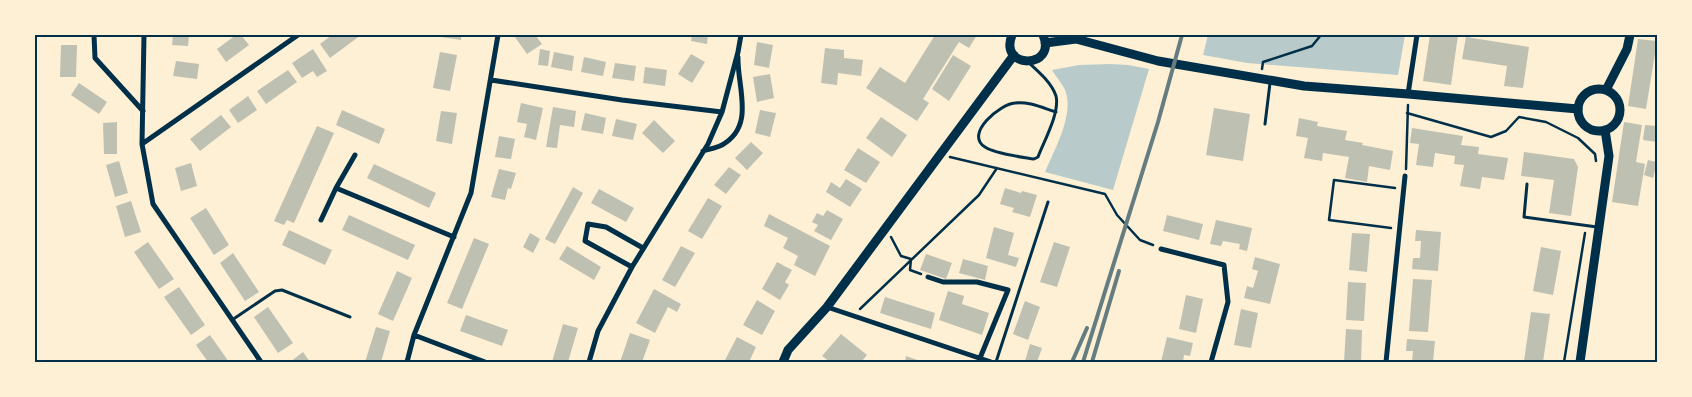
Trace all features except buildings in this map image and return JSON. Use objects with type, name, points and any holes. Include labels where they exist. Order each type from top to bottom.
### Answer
[{"type":"main road","points":[[1012,35],[1010,46],[1014,56],[1028,62],[1042,54],[1044,39],[1076,37],[1158,61],[1304,86],[1578,109]]},
{"type":"main road","points":[[1606,90],[1627,49],[1630,35]]},
{"type":"main road","points":[[783,362],[788,350],[827,307],[1014,56]]},
{"type":"main road","points":[[1593,90],[1606,90],[1616,98],[1620,110],[1616,122],[1606,130],[1599,131],[1587,127],[1579,116],[1578,109],[1579,103],[1587,93],[1593,90]]},
{"type":"main road","points":[[1580,362],[1609,156],[1606,130]]},
{"type":"street","points":[[94,35],[94,58],[143,111]]},
{"type":"street","points":[[144,35],[142,144],[153,204],[261,362]]},
{"type":"street","points":[[142,144],[298,35]]},
{"type":"street","points":[[407,362],[414,335],[470,193],[498,35]]},
{"type":"street","points":[[589,362],[598,331],[632,267],[703,151],[722,112],[741,35]]},
{"type":"street","points":[[1408,94],[1417,35]]},
{"type":"street","points":[[703,151],[722,144],[733,136],[742,122],[743,107],[738,52]]},
{"type":"street","points":[[491,80],[622,100],[722,112]]},
{"type":"street","points":[[321,220],[355,154]]},
{"type":"street","points":[[1386,362],[1405,176]]},
{"type":"street","points":[[336,188],[454,237]]},
{"type":"street","points":[[632,267],[585,240],[588,224],[606,227],[643,248]]},
{"type":"street","points":[[1161,248],[1224,265],[1228,302],[1211,362]]},
{"type":"street","points":[[928,277],[943,282],[977,282],[1008,290],[980,358]]},
{"type":"street","points":[[827,307],[991,362]]},
{"type":"street","points":[[414,335],[485,362]]},
{"type":"lane","points":[[1028,62],[1050,85],[1056,96],[1056,112],[1038,157],[1034,159],[990,150],[983,146],[978,132],[985,121],[1004,107],[1014,103],[1030,104],[1056,112]]},
{"type":"lane","points":[[1265,124],[1271,81]]},
{"type":"lane","points":[[1527,184],[1524,217],[1599,228]]},
{"type":"lane","points":[[996,362],[1048,202]]},
{"type":"lane","points":[[232,320],[275,291],[282,290],[350,316]]},
{"type":"path","points":[[1260,79],[1263,62],[1312,46],[1321,35]]},
{"type":"path","points":[[1405,176],[1408,94]]},
{"type":"path","points":[[1408,113],[1491,137],[1506,131],[1519,117],[1546,122],[1578,138],[1595,154],[1597,163]]},
{"type":"path","points":[[941,155],[1105,194],[1117,215],[1140,240],[1161,248]]},
{"type":"path","points":[[854,316],[979,195],[997,168]]},
{"type":"path","points":[[1400,230],[1329,220],[1334,180],[1404,189]]},
{"type":"path","points":[[888,226],[891,238],[901,256],[911,259]]},
{"type":"path","points":[[1564,362],[1586,226]]},
{"type":"path","points":[[911,259],[910,270],[928,277]]},
{"type":"shaded area","points":[[1208,35],[1405,35],[1398,75],[1247,63],[1203,55]]},
{"type":"shaded area","points":[[1110,64],[1149,69],[1113,190],[1045,172],[1062,132],[1067,110],[1065,90],[1052,70],[1079,65]]},
{"type":"railway","points":[[1083,362],[1158,122],[1182,35]]},
{"type":"railway","points":[[1092,362],[1119,271]]},
{"type":"railway","points":[[1072,362],[1087,328]]}]
